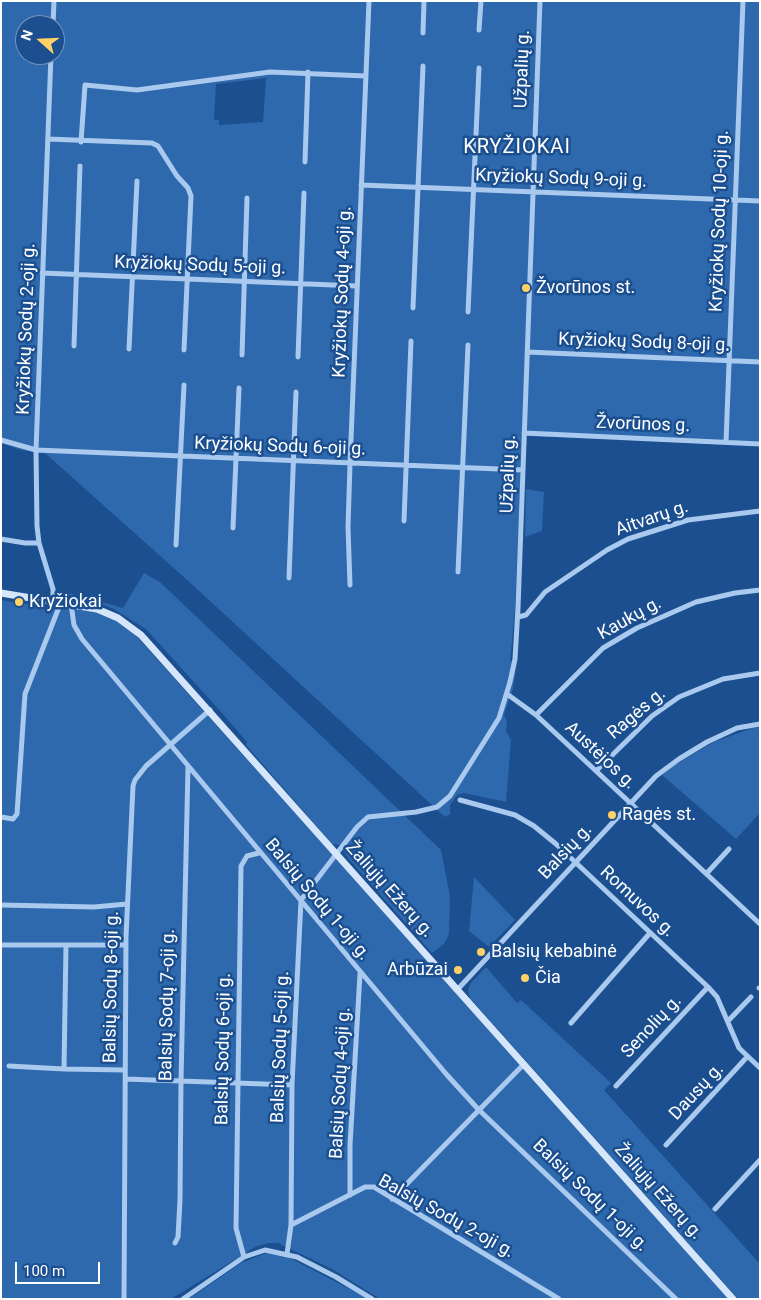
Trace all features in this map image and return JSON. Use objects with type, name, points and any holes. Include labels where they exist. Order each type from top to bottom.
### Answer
[{"type":"main road","name":"Žaliųjų Ežerų g.","points":[[1,593],[71,604],[108,613],[130,625],[159,653],[210,710],[733,1299]]},
{"type":"street","points":[[53,15],[54,1]]},
{"type":"street","name":"Kryžiokų Sodų 4-oji g.","points":[[350,585],[348,527],[350,464],[369,1]]},
{"type":"street","points":[[423,33],[424,1]]},
{"type":"street","points":[[479,30],[480,1]]},
{"type":"street","name":"Užpalių g.","points":[[336,853],[357,827],[368,817],[416,812],[437,807],[450,796],[490,735],[499,718],[507,694],[514,659],[518,617],[540,1]]},
{"type":"street","name":"Kryžiokų Sodų 10-oji g.","points":[[726,442],[743,1]]},
{"type":"street","name":"Kryžiokų Sodų 2-oji g.","points":[[51,65],[36,450],[36,508],[39,542],[57,602]]},
{"type":"street","points":[[413,308],[423,66]]},
{"type":"street","points":[[468,312],[479,68]]},
{"type":"street","points":[[81,142],[85,85],[109,86],[129,90],[250,74],[308,72],[366,76]]},
{"type":"street","points":[[305,162],[308,72]]},
{"type":"street","points":[[48,139],[81,142],[152,143],[158,146],[176,176],[190,192],[184,350]]},
{"type":"street","points":[[74,346],[80,166]]},
{"type":"street","points":[[129,349],[137,181]]},
{"type":"street","name":"Kryžiokų Sodų 9-oji g.","points":[[360,185],[760,201]]},
{"type":"street","points":[[298,357],[304,193]]},
{"type":"street","points":[[242,355],[247,198]]},
{"type":"street","name":"Kryžiokų Sodų 5-oji g.","points":[[42,274],[357,286]]},
{"type":"street","points":[[404,521],[411,341]]},
{"type":"street","points":[[458,572],[468,345]]},
{"type":"street","name":"Kryžiokų Sodų 8-oji g.","points":[[527,352],[760,362]]},
{"type":"street","points":[[176,546],[184,385]]},
{"type":"street","points":[[233,528],[239,388]]},
{"type":"street","points":[[289,578],[296,392]]},
{"type":"street","name":"Žvorūnos g.","points":[[524,433],[760,444]]},
{"type":"street","name":"Kryžiokų Sodų 6-oji g.","points":[[1,440],[36,450],[523,470]]},
{"type":"street","name":"Aitvarų g.","points":[[518,617],[526,615],[544,592],[607,550],[628,539],[688,520],[760,511]]},
{"type":"street","points":[[1,539],[25,543],[39,542]]},
{"type":"street","name":"Kaukų g.","points":[[536,715],[603,648],[637,628],[696,602],[735,593],[760,590]]},
{"type":"street","points":[[1,817],[13,819],[17,814],[25,694],[57,602]]},
{"type":"street","name":"Balsių Sodų 1-oji g.","points":[[71,604],[74,625],[82,638],[259,853],[478,1109],[676,1299]]},
{"type":"street","name":"Ragės g.","points":[[596,771],[646,721],[679,697],[722,679],[760,673]]},
{"type":"street","name":"Austėjos g.","points":[[507,694],[536,715],[760,924]]},
{"type":"street","name":"Balsių Sodų 8-oji g.","points":[[124,1299],[126,945],[133,783],[146,766],[210,710]]},
{"type":"street","name":"Balsių g.","points":[[457,990],[630,803],[668,766],[692,750],[721,735],[760,724]]},
{"type":"street","name":"Balsių Sodų 7-oji g.","points":[[175,1243],[178,1237],[180,1200],[180,1081],[188,766]]},
{"type":"street","name":"Romuvos g.","points":[[460,800],[502,810],[526,821],[575,863],[708,987],[717,998],[739,1048],[760,1068]]},
{"type":"street","points":[[707,873],[729,849]]},
{"type":"street","name":"Balsių Sodų 6-oji g.","points":[[244,1256],[236,1228],[240,866],[247,856],[259,853]]},
{"type":"street","points":[[301,900],[336,853]]},
{"type":"street","name":"Balsių Sodų 5-oji g.","points":[[287,1254],[291,1225],[292,1085],[301,900]]},
{"type":"street","points":[[1,906],[94,907],[127,904]]},
{"type":"street","points":[[571,1023],[650,933]]},
{"type":"street","points":[[64,1069],[66,945]]},
{"type":"street","points":[[1,946],[126,945]]},
{"type":"street","name":"Balsių Sodų 4-oji g.","points":[[350,1195],[350,1145],[360,973]]},
{"type":"street","name":"Senolių g.","points":[[616,1086],[708,987]]},
{"type":"street","points":[[728,1021],[751,997]]},
{"type":"street","name":"Dausų g.","points":[[666,1145],[747,1057]]},
{"type":"street","points":[[392,1198],[524,1064]]},
{"type":"street","points":[[9,1066],[124,1070]]},
{"type":"street","points":[[125,1079],[292,1085]]},
{"type":"street","points":[[715,1209],[760,1160]]},
{"type":"street","name":"Balsių Sodų 2-oji g.","points":[[291,1225],[370,1187],[392,1198],[559,1299]]},
{"type":"street","points":[[183,1299],[244,1256],[265,1250],[287,1254],[336,1277],[372,1299]]},
{"type":"shaded area","points":[[1,1],[760,1],[760,443],[522,436],[515,611],[510,661],[517,663],[513,689],[504,715],[507,721],[506,731],[511,740],[506,802],[464,793],[457,795],[450,805],[450,814],[445,817],[186,579],[46,454],[21,450],[1,443]],"holes":[[[266,78],[263,122],[219,125],[219,120],[214,120],[216,84]]]},
{"type":"shaded area","points":[[526,489],[544,492],[542,531],[525,537]]},
{"type":"shaded area","points":[[144,573],[160,582],[441,850],[450,896],[449,934],[444,944],[432,953],[348,858],[340,845],[332,844],[246,745],[247,742],[222,713],[146,629],[114,609],[99,603],[59,594],[58,590],[123,608]]},
{"type":"shaded area","points":[[1,600],[56,609],[69,606],[91,610],[112,618],[131,630],[730,1299],[380,1299],[332,1269],[278,1243],[269,1243],[257,1246],[171,1299],[1,1299]]},
{"type":"shaded area","points":[[760,727],[760,813],[736,839],[662,775],[714,742]]},
{"type":"shaded area","points":[[474,877],[515,920],[489,947],[469,931]]},
{"type":"shaded area","points":[[486,967],[517,1003],[521,1000],[611,1083],[604,1090],[760,1264],[760,1299],[738,1299],[470,998],[468,990],[470,984]]},
{"type":"shaded area","points":[[266,1253],[284,1255],[369,1299],[189,1299],[241,1263]]},
{"type":"place","name":"Žvorūnos st.","points":[[526,288]]},
{"type":"place","name":"Kryžiokai","points":[[19,602]]},
{"type":"place","name":"Ragės st.","points":[[612,815]]},
{"type":"place","name":"Balsių kebabinė","points":[[481,952]]},
{"type":"place","name":"Arbūzai","points":[[458,970]]},
{"type":"place","name":"Čia","points":[[525,978]]},
{"type":"district","name":"KRYŽIOKAI","points":[[517,148]]}]
